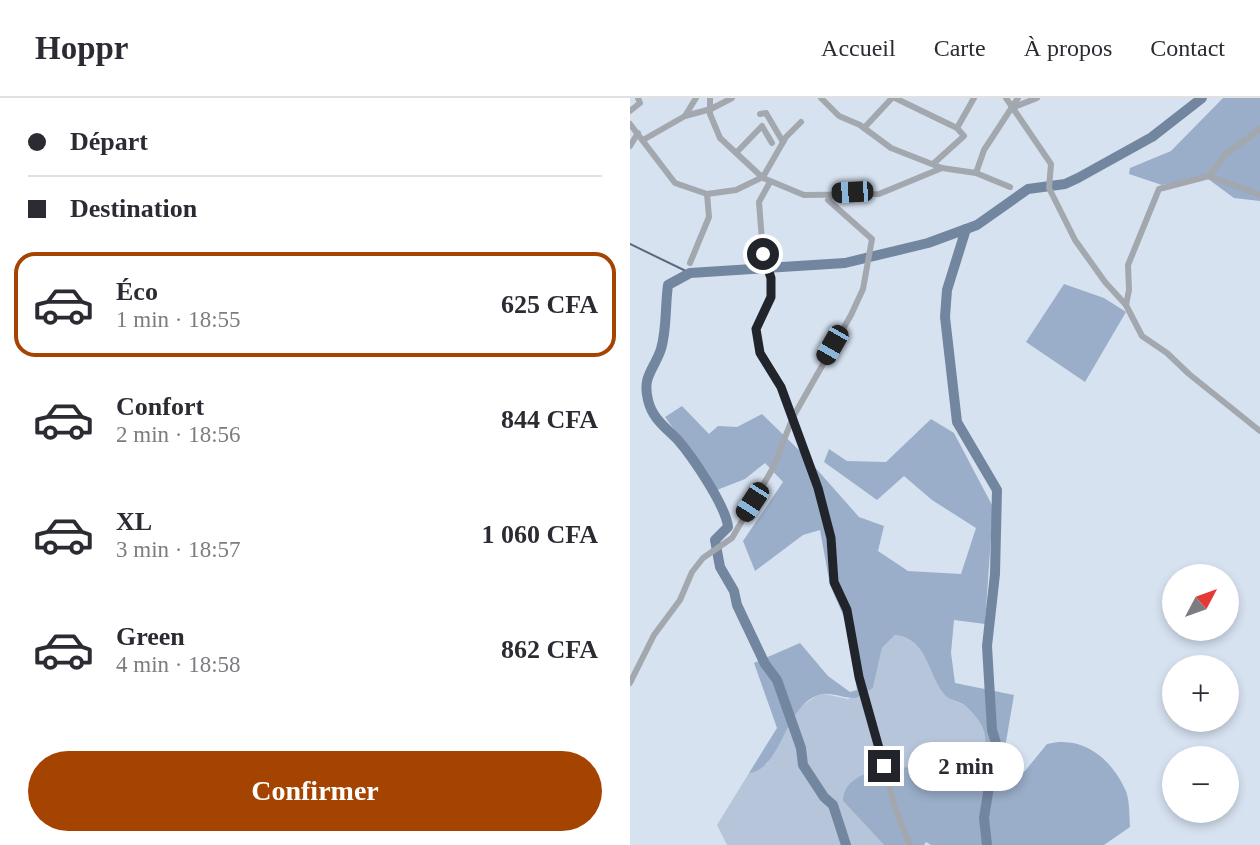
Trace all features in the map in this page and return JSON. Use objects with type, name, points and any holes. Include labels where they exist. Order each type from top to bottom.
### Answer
[{"type":"street","points":[[630,111],[640,103],[638,98]]},
{"type":"street","points":[[685,116],[696,98]]},
{"type":"street","points":[[710,98],[710,114],[720,138],[766,180],[804,195],[879,194],[942,168]]},
{"type":"street","points":[[643,140],[685,116],[711,110],[732,98]]},
{"type":"street","points":[[821,98],[839,116],[864,128],[891,148],[942,168],[976,173],[1010,187]]},
{"type":"street","points":[[864,128],[894,98],[957,128],[964,136],[933,164]]},
{"type":"street","points":[[1006,98],[1051,164],[1049,188],[1075,240],[1105,282],[1126,305],[1142,335],[1260,431]]},
{"type":"street","points":[[976,173],[984,150],[1018,98]]},
{"type":"street","points":[[1014,107],[1037,98]]},
{"type":"street","points":[[957,128],[973,99]]},
{"type":"street","points":[[760,114],[766,113],[783,142]]},
{"type":"street","points":[[801,122],[783,142],[759,202],[763,254],[771,278],[771,297],[756,329],[760,353],[781,387],[818,488],[831,538],[834,582],[847,610],[859,677],[896,811],[910,845]]},
{"type":"street","points":[[630,124],[676,183],[707,194],[736,190],[766,180]]},
{"type":"street","points":[[737,152],[762,125],[772,143]]},
{"type":"street","points":[[1209,176],[1226,154],[1260,129]]},
{"type":"street","points":[[630,146],[638,133]]},
{"type":"street","points":[[1126,305],[1129,290],[1128,265],[1159,189],[1209,176],[1260,195]]},
{"type":"street","points":[[630,683],[654,635],[683,594],[692,572],[703,558],[732,538],[773,468],[793,417],[863,289],[873,248],[870,235],[828,200],[835,193]]},
{"type":"street","points":[[690,264],[709,217],[707,194]]},
{"type":"shaded area","points":[[1223,98],[1260,98],[1260,201],[1234,198],[1204,176],[1162,185],[1129,174],[1130,168],[1171,151]]},
{"type":"shaded area","points":[[1064,284],[1104,298],[1126,312],[1085,382],[1026,342]]},
{"type":"shaded area","points":[[682,406],[709,434],[718,426],[737,427],[762,414],[805,456],[859,517],[884,526],[878,551],[908,571],[961,574],[976,528],[932,500],[904,476],[877,500],[824,462],[829,449],[847,461],[886,462],[931,419],[954,433],[993,507],[985,624],[954,620],[951,653],[955,683],[1014,695],[1000,777],[1025,771],[1047,744],[1060,742],[1083,746],[1103,758],[1119,778],[1128,797],[1130,827],[1104,845],[931,845],[926,842],[924,845],[884,845],[843,801],[846,789],[853,781],[878,770],[907,767],[957,777],[975,762],[985,746],[983,728],[977,718],[963,704],[945,695],[921,650],[906,638],[895,635],[882,648],[873,688],[856,698],[822,694],[807,702],[790,724],[769,761],[760,769],[749,773],[777,728],[754,663],[800,643],[828,676],[850,692],[857,690],[847,624],[830,585],[820,530],[803,535],[755,571],[743,541],[783,482],[765,463],[745,479],[717,490],[665,417]]},
{"type":"shaded area","points":[[895,635],[915,644],[942,690],[952,700],[969,708],[978,719],[983,728],[985,746],[975,762],[957,777],[932,770],[843,801],[884,845],[727,845],[717,825],[749,773],[767,764],[799,708],[820,693],[848,699],[873,688],[882,648]]},
{"type":"waterway","points":[[846,845],[833,805],[824,797],[803,765],[801,748],[777,680],[765,664],[737,605],[734,591],[720,567],[715,540],[728,527],[726,518],[691,457],[660,422],[650,406],[647,385],[663,341],[668,285],[690,273],[845,263],[928,243],[977,225],[1028,189],[1065,184],[1078,178],[1152,137],[1202,98]]},
{"type":"waterway","points":[[966,229],[947,290],[945,317],[957,422],[997,490],[995,574],[987,646],[992,730],[996,743],[984,818],[987,845]]},
{"type":"waterway","points":[[630,244],[690,273]]},
{"type":"route","points":[[763,254],[771,278],[771,297],[756,329],[760,353],[781,387],[818,488],[831,538],[834,582],[847,610],[859,677],[884,766]]}]
